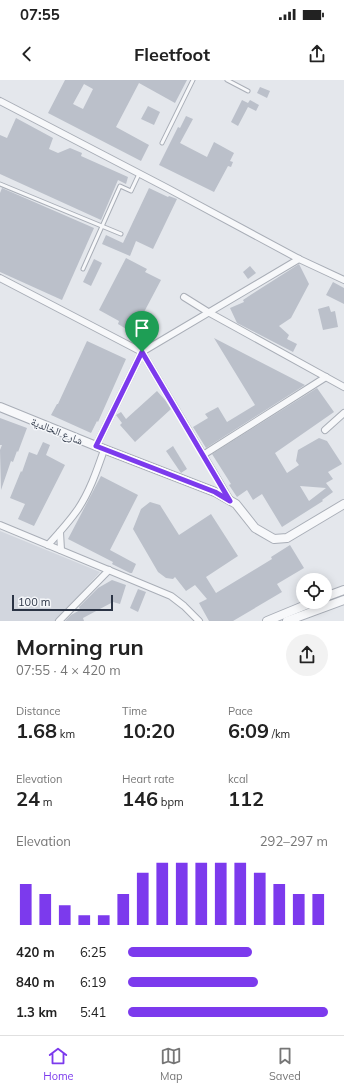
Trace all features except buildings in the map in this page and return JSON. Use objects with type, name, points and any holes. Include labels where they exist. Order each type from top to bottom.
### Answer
[{"type":"street","points":[[0,101],[299,260],[344,280]]},
{"type":"street","points":[[96,446],[142,352],[299,260]]},
{"type":"street","points":[[0,278],[142,352],[230,501]]},
{"type":"street","points":[[184,297],[208,312],[344,387]]},
{"type":"street","points":[[203,455],[326,377]]},
{"type":"street","name":"شارع الخالدية","points":[[0,407],[104,450],[215,492],[236,504],[255,528],[274,539],[287,538],[344,504]]},
{"type":"street","points":[[325,430],[344,413]]},
{"type":"street","points":[[48,545],[78,509],[91,484],[104,450]]},
{"type":"street","points":[[0,525],[171,596],[199,621]]},
{"type":"street","points":[[60,532],[60,550]]},
{"type":"street","points":[[59,621],[109,570]]},
{"type":"street","points":[[332,594],[344,590]]},
{"type":"street","points":[[287,621],[306,618],[344,600]]},
{"type":"street","points":[[267,621],[297,609]]},
{"type":"lane","points":[[162,143],[194,80]]},
{"type":"lane","points":[[227,80],[248,91]]},
{"type":"lane","points":[[83,269],[120,186],[131,192],[139,174]]},
{"type":"lane","points":[[0,184],[121,234]]},
{"type":"shaded area","points":[[0,531],[100,572],[56,621],[0,621]]},
{"type":"route","points":[[142,352],[230,501],[215,492],[96,446],[142,352]]}]
